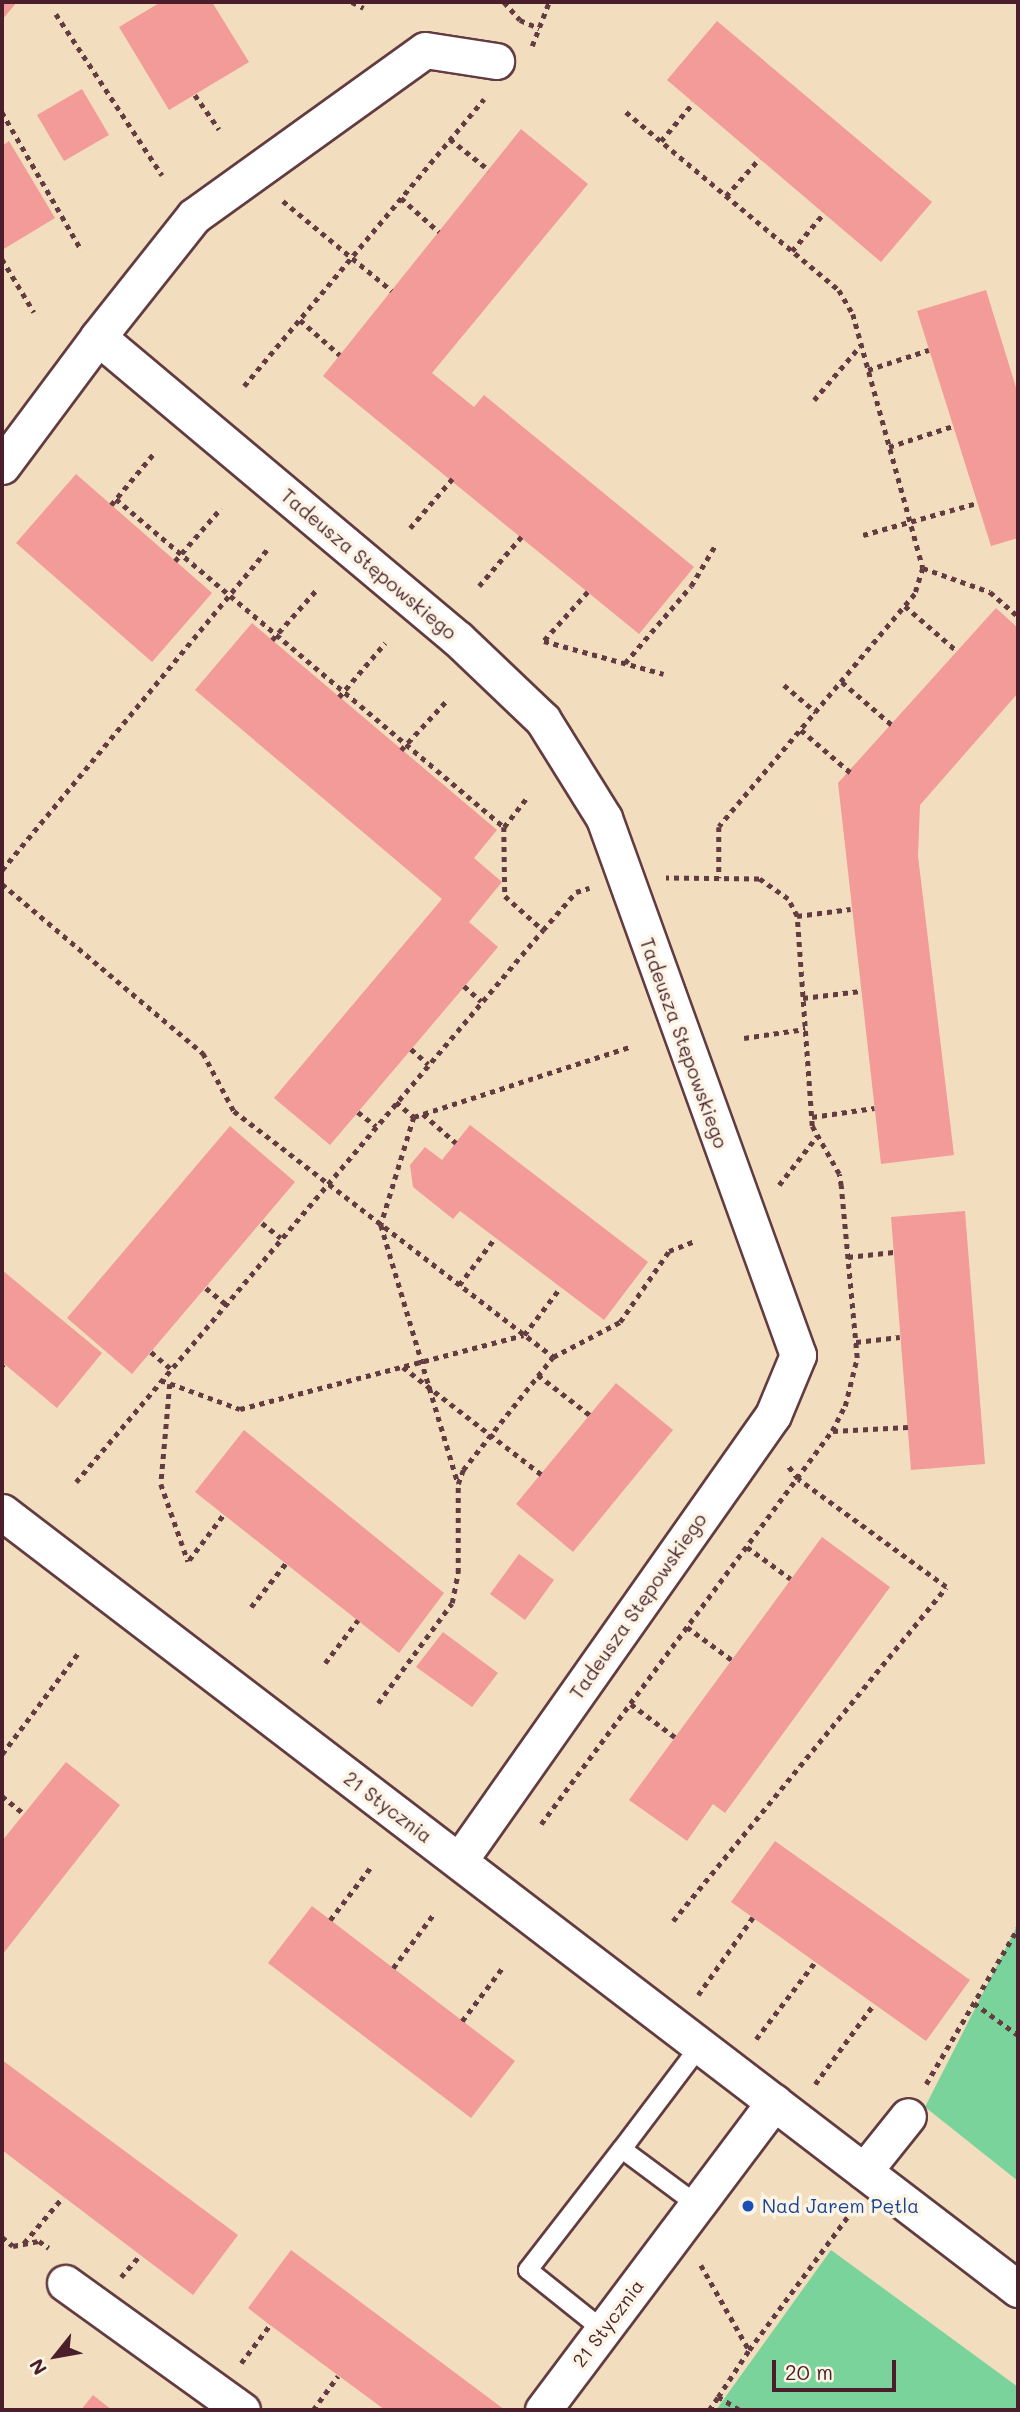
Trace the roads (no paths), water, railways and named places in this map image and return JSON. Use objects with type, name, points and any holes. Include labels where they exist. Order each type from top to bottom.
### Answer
[{"type":"street","points":[[2,466],[97,337],[194,216],[425,50],[493,76]]},
{"type":"street","name":"Tadeusza Stępowskiego","points":[[97,337],[458,639],[543,720],[604,818],[798,1355],[773,1415],[459,1861]]},
{"type":"street","name":"21 Stycznia","points":[[2,1512],[1018,2289]]},
{"type":"street","name":"21 Stycznia","points":[[543,2410],[687,2216],[782,2109]]},
{"type":"street","points":[[870,2176],[908,2116]]},
{"type":"street","points":[[65,2283],[242,2410]]},
{"type":"lane","points":[[603,2330],[528,2270],[622,2149],[688,2036]]},
{"type":"lane","points":[[622,2149],[687,2216]]},
{"type":"place","name":"Nad Jarem Pętla","points":[[748,2206]]}]
